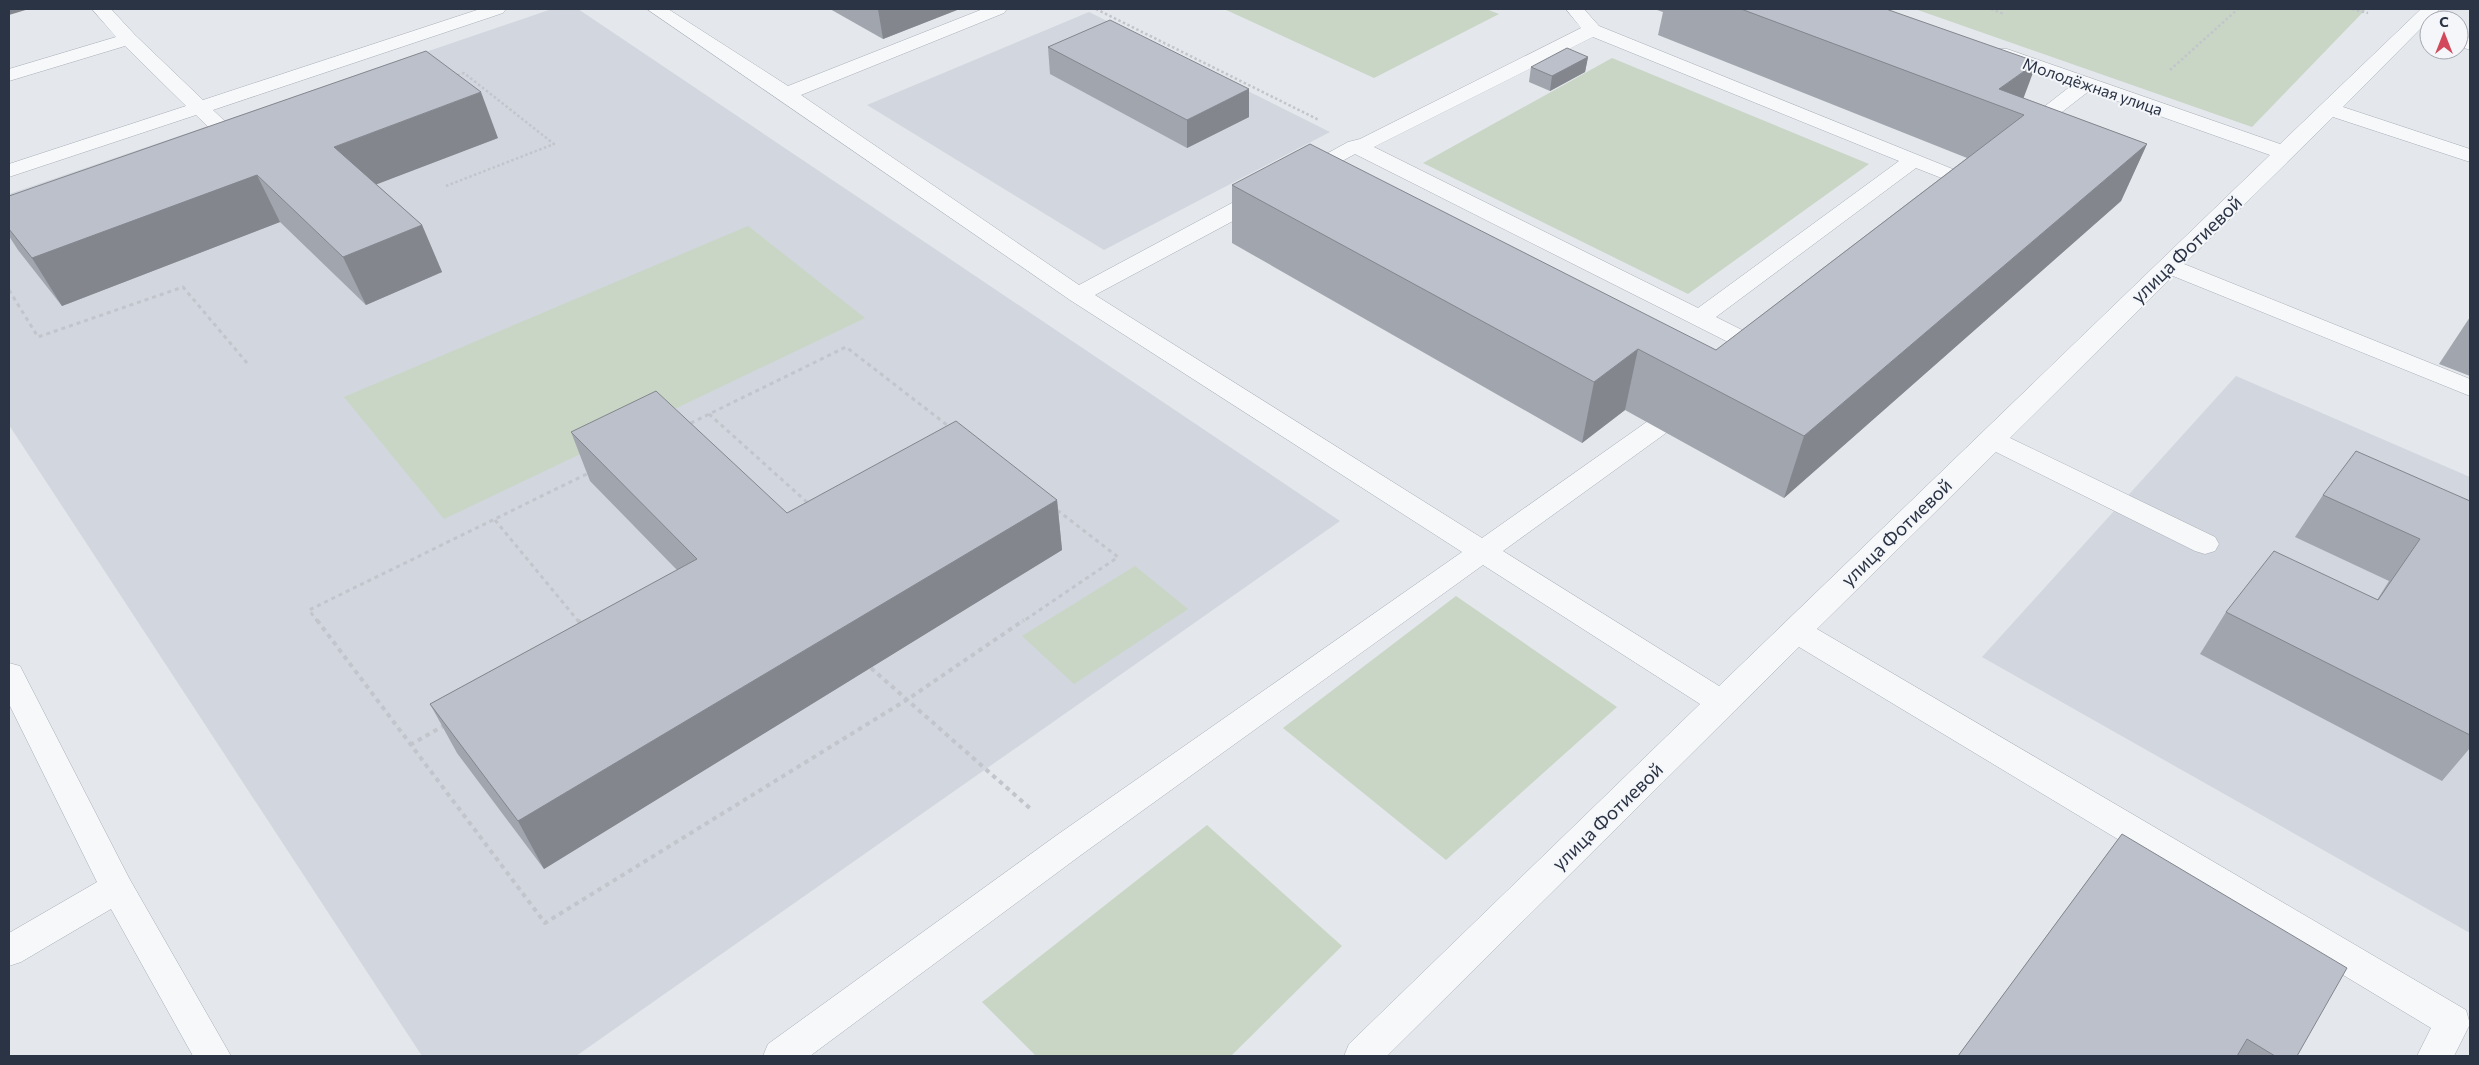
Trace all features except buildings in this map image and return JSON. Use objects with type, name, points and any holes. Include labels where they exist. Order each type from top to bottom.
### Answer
[{"type":"street","points":[[101,9],[128,40],[242,148],[223,155]]},
{"type":"street","points":[[9,171],[497,9]]},
{"type":"street","points":[[656,9],[786,94],[1078,295],[1722,703]]},
{"type":"street","points":[[786,94],[998,9]]},
{"type":"street","points":[[1575,9],[1592,30],[1962,180],[1983,164]]},
{"type":"street","name":"улица Фотиевой","points":[[1362,1056],[2329,108],[2419,27]]},
{"type":"street","points":[[1078,295],[1361,145],[1592,30]]},
{"type":"street","points":[[9,74],[128,40]]},
{"type":"street","name":"Молодёжная улица","points":[[1985,48],[2285,153]]},
{"type":"street","points":[[2012,141],[2087,83]]},
{"type":"street","points":[[2329,108],[2470,156]]},
{"type":"street","points":[[1361,145],[1759,348],[1730,370]]},
{"type":"street","points":[[1700,318],[1914,160]]},
{"type":"street","points":[[2168,266],[2470,388]]},
{"type":"street","points":[[781,1056],[1069,845],[1483,552],[1514,527],[1657,428]]},
{"type":"street","points":[[1991,439],[2205,544]]},
{"type":"street","points":[[1796,631],[2453,1022],[2435,1056]]},
{"type":"street","points":[[9,674],[118,888],[213,1056]]},
{"type":"street","points":[[9,951],[118,888]]},
{"type":"path","points":[[1096,9],[1361,145]]},
{"type":"path","points":[[2168,72],[2238,9]]},
{"type":"path","points":[[446,186],[554,144],[464,73],[455,76]]},
{"type":"path","points":[[9,290],[38,337],[182,287],[247,362]]},
{"type":"path","points":[[846,347],[1118,557],[908,699],[546,923],[309,610],[709,414],[846,347]]},
{"type":"path","points":[[709,414],[814,508]]},
{"type":"path","points":[[952,440],[961,435]]},
{"type":"path","points":[[494,520],[588,632]]},
{"type":"path","points":[[871,668],[987,768],[1069,845]]},
{"type":"path","points":[[410,745],[452,721]]},
{"type":"shaded area","points":[[552,9],[578,9],[1340,521],[576,1056],[422,1056],[9,425],[9,194]]},
{"type":"shaded area","points":[[1089,12],[1330,132],[1104,250],[867,105]]},
{"type":"shaded area","points":[[2236,376],[2470,477],[2470,933],[1982,657]]},
{"type":"green space","points":[[1224,9],[1486,9],[1499,14],[1374,78]]},
{"type":"green space","points":[[1915,9],[2366,9],[2252,127]]},
{"type":"green space","points":[[1612,58],[1869,164],[1688,294],[1423,163]]},
{"type":"green space","points":[[748,226],[865,318],[444,519],[344,397]]},
{"type":"green space","points":[[1135,566],[1188,609],[1074,684],[1022,636]]},
{"type":"green space","points":[[1456,596],[1617,707],[1446,860],[1283,728]]},
{"type":"green space","points":[[1207,825],[1342,946],[1231,1056],[1036,1056],[982,1002]]}]
